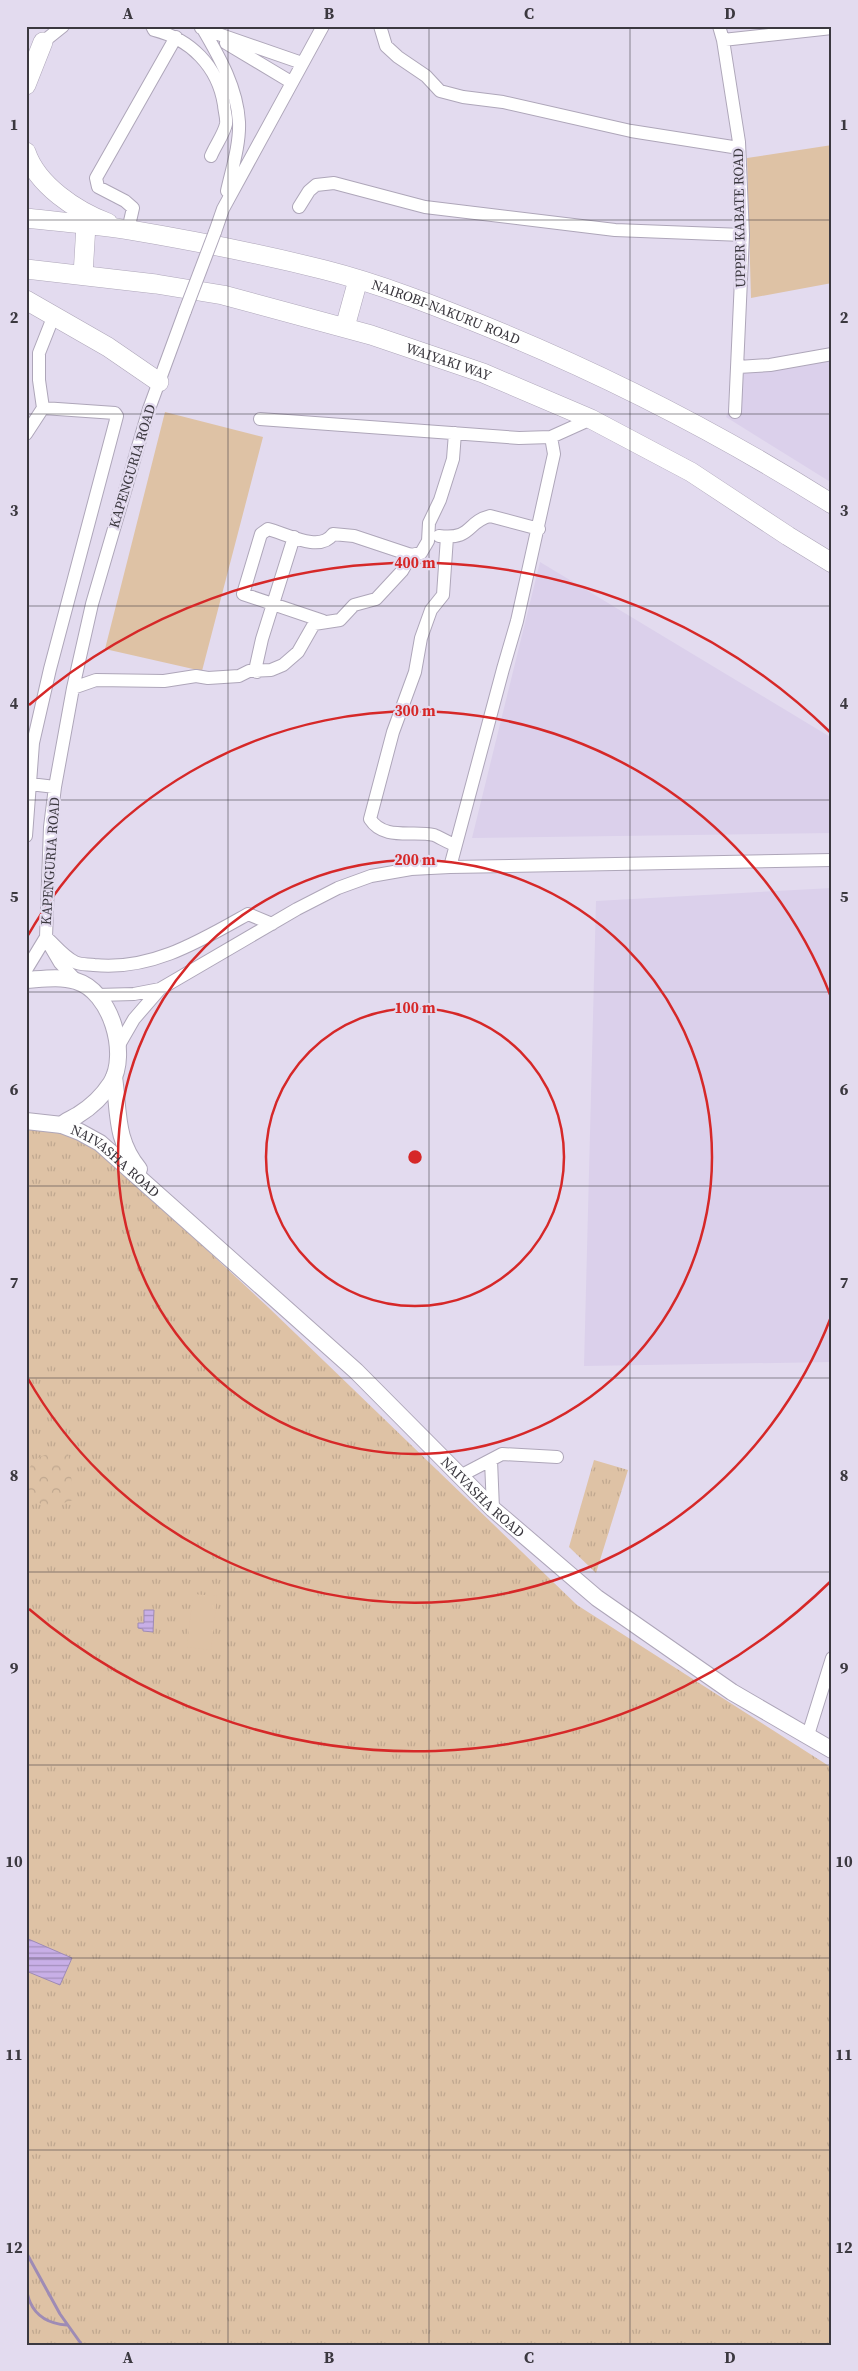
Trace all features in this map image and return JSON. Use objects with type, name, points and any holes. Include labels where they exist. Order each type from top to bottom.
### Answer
[{"type":"highway","points":[[26,59],[43,42]]},
{"type":"highway","points":[[26,85],[43,42]]},
{"type":"highway","points":[[26,152],[31,165],[44,181],[64,197],[100,220],[128,230]]},
{"type":"highway","name":"NAIROBI-NAKURU ROAD","points":[[26,218],[128,230],[245,251],[358,280],[445,310],[595,372],[730,442],[832,504]]},
{"type":"highway","points":[[83,275],[86,225]]},
{"type":"highway","name":"WAIYAKI WAY","points":[[26,269],[83,275],[223,295],[345,327],[483,373],[591,419],[691,472],[832,563]]},
{"type":"highway","points":[[345,327],[358,280]]},
{"type":"highway","points":[[26,300],[108,347],[159,382]]},
{"type":"main road","points":[[26,980],[55,978],[77,981],[96,995],[113,1021],[119,1045],[114,1077],[98,1100],[62,1125]]},
{"type":"main road","name":"NAIVASHA ROAD","points":[[114,1077],[120,1135],[127,1152],[136,1166],[167,1202]]},
{"type":"main road","name":"NAIVASHA ROAD","points":[[26,1121],[62,1125],[100,1143],[356,1371],[493,1509],[597,1598],[732,1692],[832,1750]]},
{"type":"street","points":[[43,42],[63,26]]},
{"type":"street","points":[[152,26],[154,30],[176,37],[208,65],[217,78],[221,89],[226,124],[211,156]]},
{"type":"street","name":"KAPENGURIA ROAD","points":[[26,970],[46,937],[50,827],[55,787],[73,688],[92,604],[146,418],[223,208],[323,26]]},
{"type":"street","points":[[380,26],[386,46],[398,57],[426,76],[440,91],[463,97],[503,102],[631,131],[739,148]]},
{"type":"street","name":"UPPER KABATE ROAD","points":[[719,26],[723,40],[739,148],[743,235],[735,412]]},
{"type":"street","points":[[200,28],[302,63]]},
{"type":"street","points":[[200,28],[291,82]]},
{"type":"street","points":[[200,28],[220,58],[233,87],[239,123],[234,161],[223,208]]},
{"type":"street","points":[[723,40],[832,28]]},
{"type":"street","points":[[128,230],[133,208],[125,201],[98,187],[96,178],[176,37]]},
{"type":"street","points":[[299,207],[309,191],[316,185],[334,183],[418,205],[445,210],[615,230],[743,235]]},
{"type":"street","points":[[26,434],[43,408],[39,380],[39,353],[54,315]]},
{"type":"street","points":[[738,367],[832,354]]},
{"type":"street","points":[[26,836],[33,743],[50,669],[117,416],[115,414],[43,408]]},
{"type":"street","points":[[260,419],[519,438],[551,437],[591,419]]},
{"type":"street","points":[[428,542],[429,523],[440,500],[453,459],[455,433]]},
{"type":"street","points":[[450,867],[517,622],[539,529],[554,454],[551,437]]},
{"type":"street","points":[[411,555],[402,571],[376,599],[354,605],[340,620],[332,623],[243,594],[261,534],[268,529],[321,544],[328,542],[333,534],[354,536],[411,555],[421,553],[428,542],[439,536],[447,537],[464,534],[483,517],[490,516],[539,529]]},
{"type":"street","points":[[257,672],[256,666],[262,639],[274,603],[279,579],[294,537]]},
{"type":"street","points":[[447,537],[443,594],[431,610],[424,630],[415,672],[393,732],[370,819],[374,824],[387,832],[435,835],[443,841],[455,845]]},
{"type":"street","points":[[73,688],[96,680],[164,681],[196,676],[208,678],[239,676],[250,671],[271,670],[288,661],[298,652],[314,624],[323,621]]},
{"type":"street","points":[[30,784],[55,787]]},
{"type":"street","points":[[119,1045],[134,1019],[160,989],[338,888],[371,876],[411,869],[450,867],[832,860]]},
{"type":"street","points":[[46,937],[75,962],[102,966],[163,957],[193,945],[248,914],[272,924]]},
{"type":"street","name":"KAPENGURIA ROAD","points":[[46,937],[60,963],[77,981]]},
{"type":"street","points":[[96,995],[134,994],[160,989]]},
{"type":"street","points":[[460,1476],[502,1454],[556,1457]]},
{"type":"street","points":[[491,1460],[493,1509]]},
{"type":"street","points":[[808,1735],[832,1658]]},
{"type":"shaded area","points":[[832,356],[832,483],[726,417],[742,370]]},
{"type":"shaded area","points":[[540,562],[832,738],[832,833],[472,838]]},
{"type":"shaded area","points":[[832,888],[832,1362],[584,1366],[596,901]]},
{"type":"shaded area","points":[[144,1610],[154,1610],[153,1632],[143,1631],[143,1629],[138,1628],[138,1623],[144,1623]]},
{"type":"shaded area","points":[[26,1938],[72,1958],[60,1985],[26,1971]]},
{"type":"green space","points":[[832,145],[832,283],[751,298],[747,158]]},
{"type":"green space","points":[[165,412],[263,437],[202,671],[105,649]]},
{"type":"green space","points":[[26,1129],[65,1135],[101,1151],[268,1307],[577,1605],[832,1768],[832,2345],[26,2345]]},
{"type":"green space","points":[[68,1452],[74,1500],[45,1508],[26,1490],[28,1471],[31,1465],[42,1456]]},
{"type":"green space","points":[[594,1460],[628,1470],[596,1573],[569,1547]]},
{"type":"green space","points":[[193,1594],[217,1596],[211,1650],[187,1647]]},
{"type":"waterway","points":[[26,2252],[60,2314],[82,2345]]},
{"type":"waterway","points":[[26,2290],[36,2312],[50,2322],[67,2325]]}]
